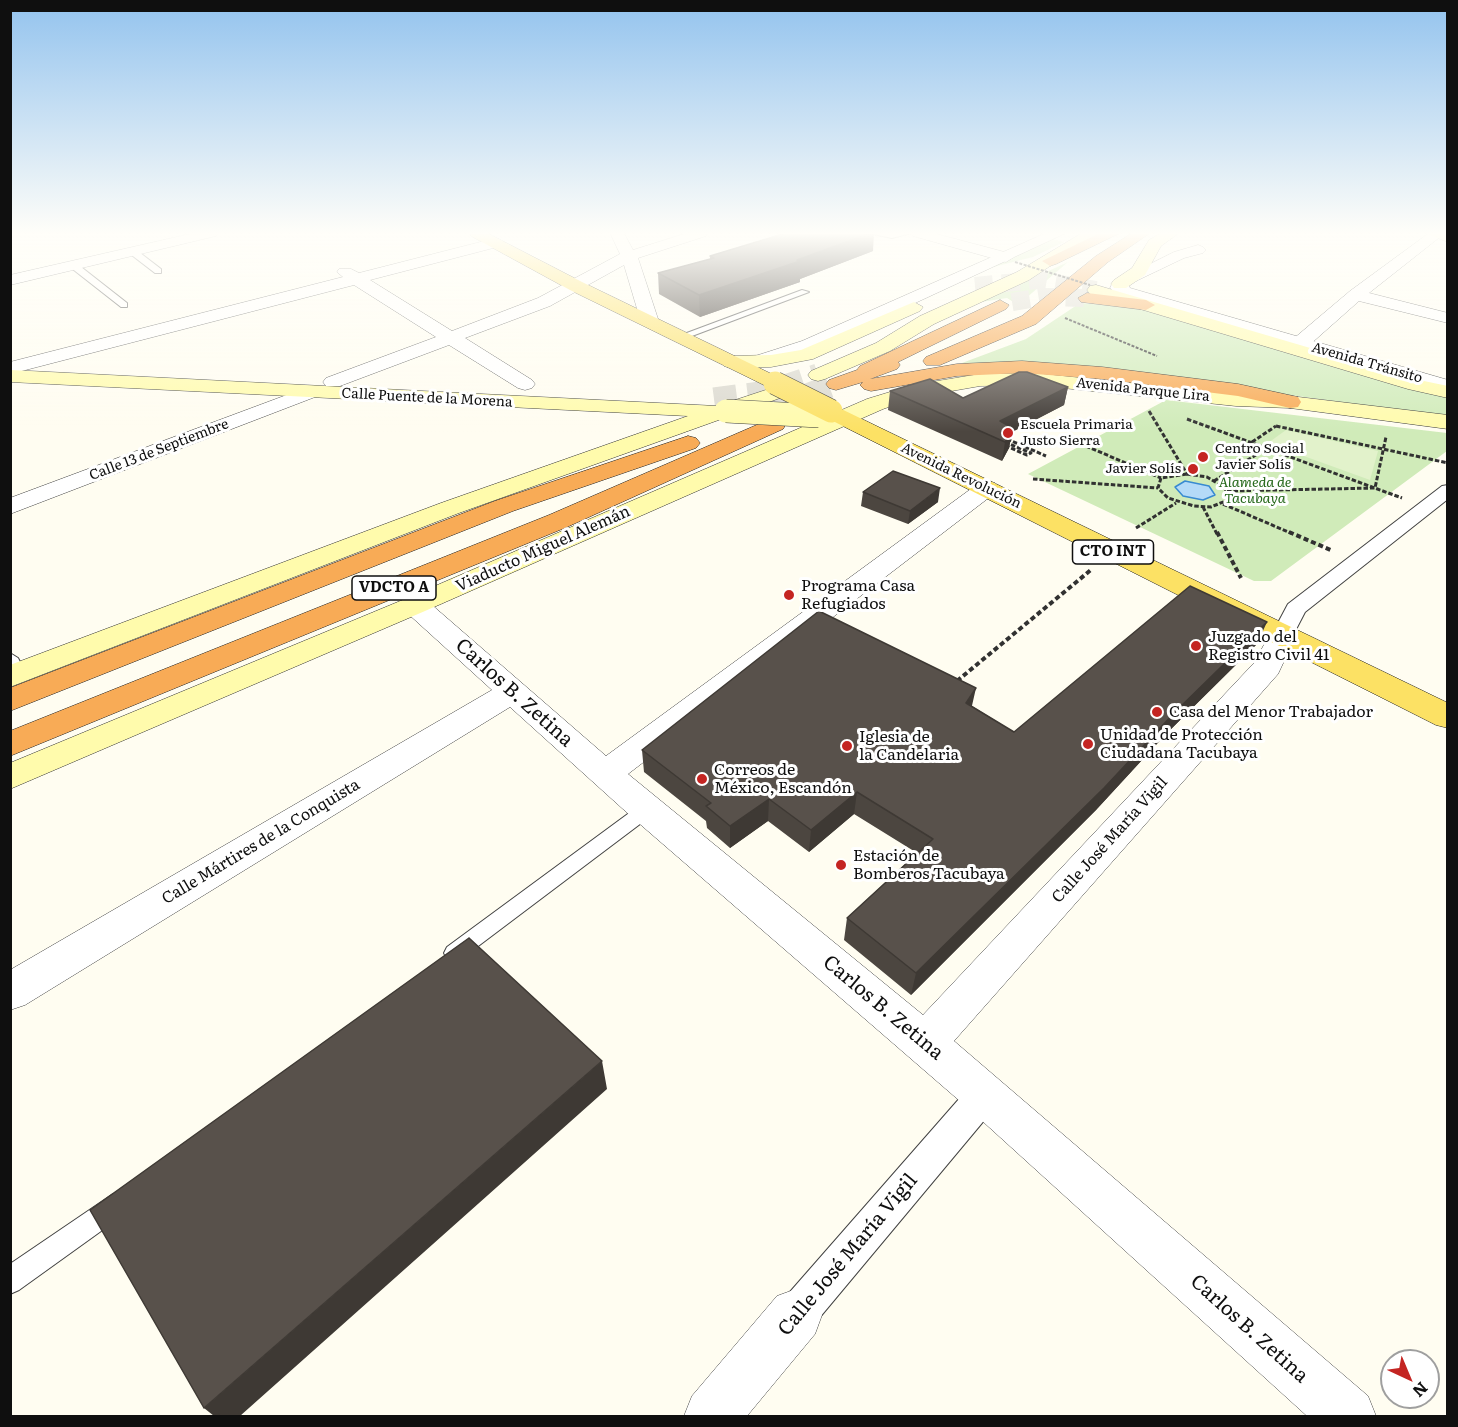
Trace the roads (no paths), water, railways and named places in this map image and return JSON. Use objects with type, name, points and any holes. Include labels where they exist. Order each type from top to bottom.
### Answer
[{"type":"highway","name":"Viaducto Miguel Alemán","points":[[840,395],[1016,328],[1056,300]]},
{"type":"highway","points":[[1125,300],[1146,305]]},
{"type":"highway","points":[[840,395],[1006,303],[883,347]]},
{"type":"highway","points":[[840,395],[957,370],[1022,367],[1102,373],[1238,390],[1288,411]]},
{"type":"highway","name":"VDCTO A","points":[[12,677],[280,595],[504,506],[686,444],[719,405]]},
{"type":"highway","name":"Viaducto Miguel Alemán","points":[[10,744],[404,597],[775,424]]},
{"type":"highway","points":[[280,595],[309,571],[355,545]]},
{"type":"highway","points":[[337,638],[404,597]]},
{"type":"main road","name":"Avenida Revolución","points":[[604,300],[781,386],[840,395],[987,488],[1448,717]]},
{"type":"main road","points":[[731,362],[756,362],[806,355],[934,300]]},
{"type":"main road","points":[[883,347],[927,321],[973,300]]},
{"type":"main road","points":[[1146,305],[1415,385],[1448,392]]},
{"type":"main road","name":"Calle Puente de la Morena","points":[[13,368],[308,393],[719,405],[840,395],[883,347]]},
{"type":"main road","name":"Calle Puente de la Morena","points":[[13,368],[333,382],[719,405],[753,390],[781,386]]},
{"type":"main road","name":"Avenida Parque Lira","points":[[840,395],[913,391],[961,382],[1000,379],[1062,381],[1236,400],[1288,411],[1391,415],[1448,422]]},
{"type":"main road","name":"Calle Puente de la Morena","points":[[393,386],[439,381],[525,384],[719,405]]},
{"type":"main road","points":[[12,677],[719,405],[781,386]]},
{"type":"main road","name":"Viaducto Miguel Alemán","points":[[404,597],[840,395]]},
{"type":"main road","points":[[10,777],[337,638]]},
{"type":"street","points":[[13,368],[273,300]]},
{"type":"street","points":[[389,300],[525,384]]},
{"type":"street","points":[[333,382],[451,339],[544,300]]},
{"type":"street","points":[[643,300],[650,322]]},
{"type":"street","points":[[756,362],[809,345],[911,300]]},
{"type":"street","name":"Avenida Tránsito","points":[[1150,300],[1448,387]]},
{"type":"street","points":[[1299,344],[1351,300]]},
{"type":"street","points":[[1374,300],[1448,318]]},
{"type":"street","name":"Calle 13 de Septiembre","points":[[10,507],[308,393]]},
{"type":"street","points":[[605,774],[987,488]]},
{"type":"street","name":"Calle José María Vigil","points":[[926,1043],[1267,667],[1296,609],[1448,490]]},
{"type":"street","name":"Carlos B. Zetina","points":[[404,597],[646,810],[985,1094],[1348,1416]]},
{"type":"street","name":"Calle Mártires de la Conquista","points":[[10,992],[512,692]]},
{"type":"street","name":"Calle José María Vigil","points":[[712,1416],[985,1094]]},
{"type":"lane","points":[[117,300],[124,305]]},
{"type":"lane","points":[[681,338],[785,300]]},
{"type":"lane","points":[[439,965],[646,810]]},
{"type":"lane","points":[[10,1281],[134,1191]]},
{"type":"water","points":[[1185,481],[1209,486],[1215,495],[1203,500],[1183,496],[1175,487]]},
{"type":"tunnel","points":[[1012,302],[1026,300]]},
{"type":"tunnel","points":[[714,399],[767,392],[818,375]]},
{"type":"tunnel","points":[[776,407],[836,384]]},
{"type":"place","name":"Escuela Primaria Justo Sierra","points":[[1008,433]]},
{"type":"place","name":"Centro Social Javier Solís","points":[[1203,457]]},
{"type":"place","name":"Javier Solís","points":[[1193,469]]},
{"type":"place","name":"Programa Casa Refugiados","points":[[789,595]]},
{"type":"place","name":"Juzgado del Registro Civil 41","points":[[1196,646]]},
{"type":"place","name":"Casa del Menor Trabajador","points":[[1157,712]]},
{"type":"place","name":"Unidad de Protección Ciudadana Tacubaya","points":[[1088,744]]},
{"type":"place","name":"Iglesia de la Candelaria","points":[[847,746]]},
{"type":"place","name":"Correos de México, Escandón","points":[[702,779]]},
{"type":"place","name":"Estación de Bomberos Tacubaya","points":[[841,865]]},
{"type":"park label","name":"Alameda de Tacubaya","points":[[1255,492]]}]
